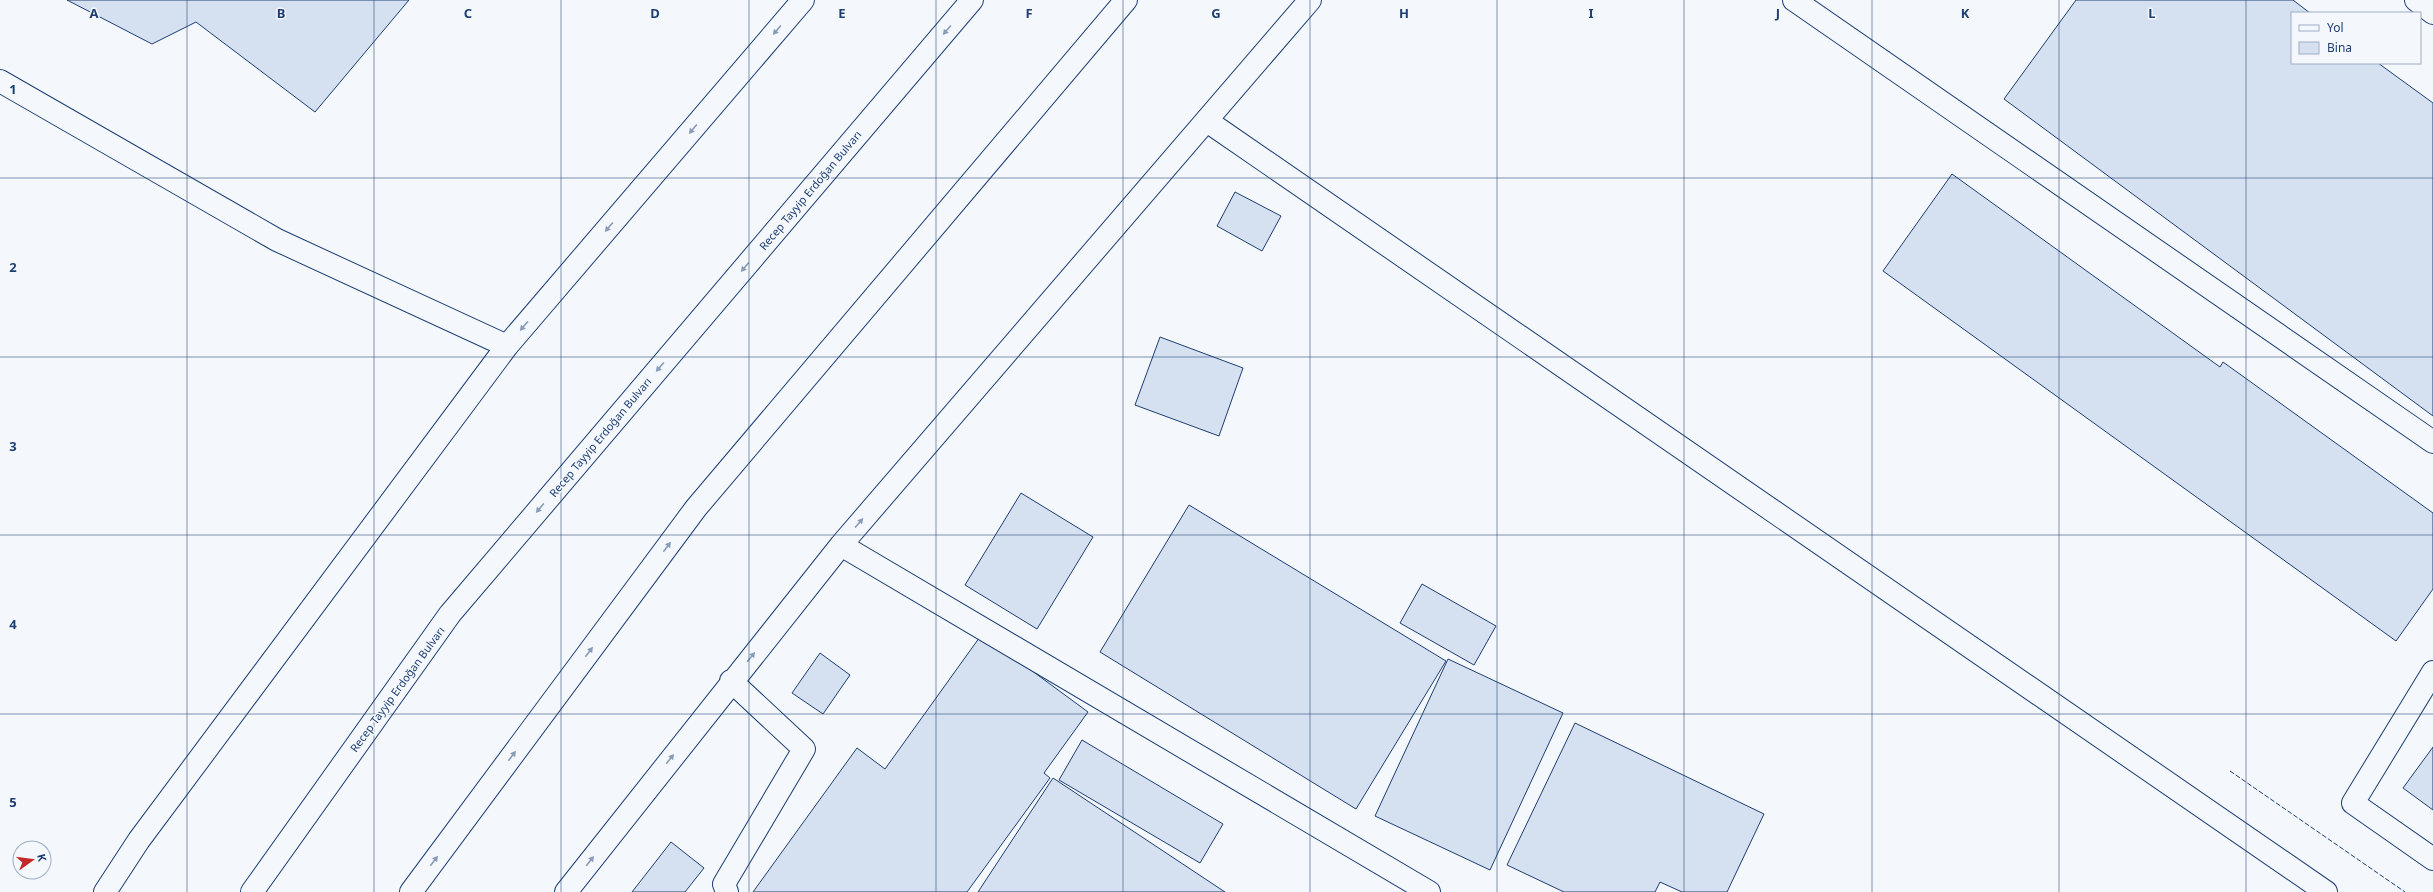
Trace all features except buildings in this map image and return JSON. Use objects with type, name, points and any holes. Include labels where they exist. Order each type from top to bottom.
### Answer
[{"type":"main road","points":[[105,892],[139,840],[507,346],[803,0]]},
{"type":"main road","name":"Recep Tayyip Erdoğan Bulvarı","points":[[252,892],[450,614],[972,0]]},
{"type":"main road","points":[[411,892],[696,508],[1126,0]]},
{"type":"main road","points":[[566,892],[731,681],[840,545],[1310,0]]},
{"type":"main road","points":[[1794,0],[2433,442]]},
{"type":"main road","points":[[2416,0],[2433,13]]},
{"type":"main road","points":[[0,81],[277,240],[507,346]]},
{"type":"main road","points":[[1207,121],[2326,892]]},
{"type":"main road","points":[[840,545],[1429,892]]},
{"type":"main road","points":[[2433,672],[2353,803],[2433,860]]},
{"type":"main road","points":[[727,892],[724,884],[804,749],[731,681]]},
{"type":"fence","points":[[2230,771],[2405,892]]}]
